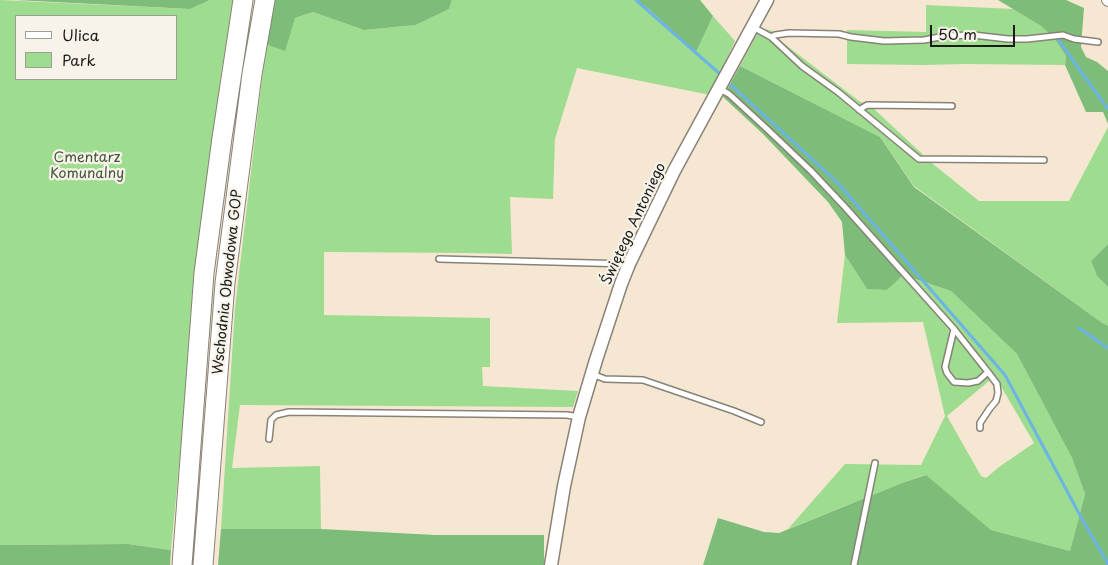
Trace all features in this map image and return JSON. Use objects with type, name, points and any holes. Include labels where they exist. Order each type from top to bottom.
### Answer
[{"type":"highway","name":"Wschodnia Obwodowa GOP","points":[[182,565],[204,273],[242,0]]},
{"type":"highway","name":"Wschodnia Obwodowa GOP","points":[[203,565],[225,283],[252,74],[265,0]]},
{"type":"street","name":"Świętego Antoniego","points":[[551,565],[564,486],[579,417],[621,284],[674,171],[767,0]]},
{"type":"lane","points":[[753,26],[771,37],[802,66],[919,159],[1044,160]]},
{"type":"lane","points":[[771,37],[789,33],[839,34],[884,41],[924,40],[945,36],[973,35],[1026,39],[1063,35],[1074,40],[1098,42]]},
{"type":"lane","points":[[719,88],[729,94],[811,171],[954,329],[988,372],[997,384],[998,393],[996,401],[980,423],[980,428]]},
{"type":"lane","points":[[859,110],[867,105],[952,106]]},
{"type":"lane","points":[[439,259],[629,264]]},
{"type":"lane","points":[[954,329],[945,367],[954,382],[968,383],[978,381],[988,372]]},
{"type":"lane","points":[[592,374],[605,379],[643,380],[761,422]]},
{"type":"lane","points":[[269,439],[271,420],[276,415],[289,412],[567,415],[579,417]]},
{"type":"lane","points":[[854,565],[875,463]]},
{"type":"green space","name":"Cmentarz Komunalny","points":[[0,0],[190,9],[210,0],[233,0],[198,245],[171,550],[128,544],[0,545]]},
{"type":"green space","points":[[15,0],[210,0],[190,9]]},
{"type":"green space","points":[[275,0],[452,0],[449,9],[416,25],[364,30],[313,12],[295,18],[285,51],[266,44]]},
{"type":"green space","points":[[452,0],[634,0],[649,9],[696,52],[713,16],[735,41],[710,95],[577,68],[555,139],[553,199],[510,197],[512,254],[324,252],[324,315],[490,318],[490,367],[482,367],[483,386],[578,391],[573,407],[240,405],[232,468],[320,466],[321,529],[221,529],[235,308],[266,44],[295,18],[313,12],[364,30],[416,25],[449,9]]},
{"type":"green space","points":[[634,0],[700,0],[713,16],[696,52],[649,9]]},
{"type":"green space","points":[[998,0],[1066,0],[1084,8],[1081,47],[1086,57],[1097,62],[1108,71],[1108,124],[1103,112],[1086,112],[1065,65],[1066,56],[1055,39],[1041,26]]},
{"type":"green space","points":[[926,5],[1013,9],[1041,26],[1055,39],[1066,56],[1065,65],[847,64],[847,30],[926,32]]},
{"type":"green space","points":[[760,28],[773,31],[778,39],[859,101],[874,109],[933,164],[979,201],[1069,201],[1108,127],[1108,244],[1091,261],[1097,276],[1108,287],[1108,326],[914,186],[880,137],[740,66]]},
{"type":"green space","points":[[740,66],[880,137],[914,187],[1108,326],[1108,565],[703,565],[718,518],[764,532],[779,533],[926,475],[991,530],[1070,551],[1085,494],[1072,458],[1017,354],[951,291],[903,275],[887,290],[867,289],[845,255],[842,222],[828,202],[763,134],[723,97]]},
{"type":"green space","points":[[1108,244],[1108,287],[1097,276],[1091,261]]},
{"type":"green space","points":[[845,255],[867,289],[887,290],[902,275],[951,291],[1017,354],[1072,458],[1085,494],[1070,551],[991,530],[925,475],[788,529],[845,464],[921,465],[945,416],[923,322],[837,323]],"holes":[[[995,376],[1034,443],[986,478],[981,476],[947,416]]]},
{"type":"green space","points":[[221,529],[321,529],[435,535],[544,535],[544,565],[218,565]]},
{"type":"green space","points":[[128,544],[171,550],[170,565],[0,565],[0,545]]},
{"type":"waterway","points":[[636,0],[720,74]]},
{"type":"waterway","points":[[1057,38],[1108,109]]},
{"type":"waterway","points":[[731,85],[837,182],[1005,375],[1108,564]]},
{"type":"waterway","points":[[1079,328],[1108,348]]}]
